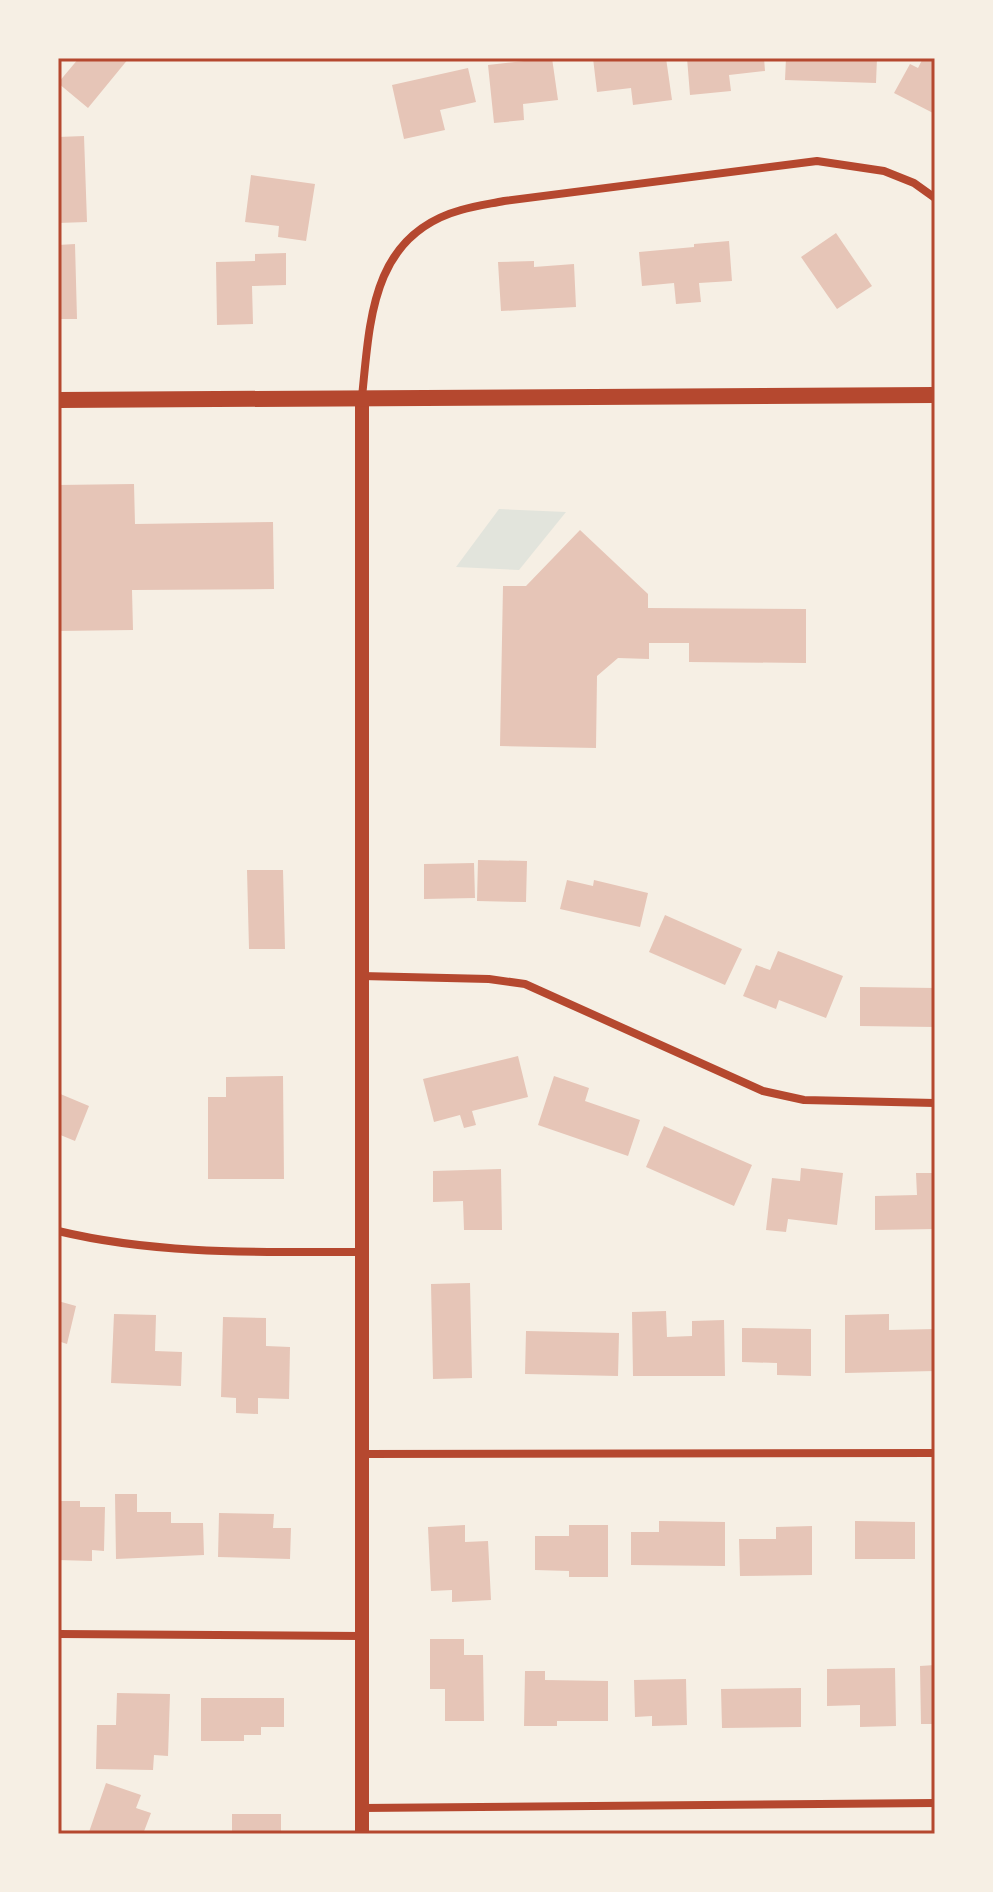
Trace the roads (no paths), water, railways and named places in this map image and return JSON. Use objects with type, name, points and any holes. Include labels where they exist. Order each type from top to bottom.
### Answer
[{"type":"main road","points":[[58,400],[935,395]]},
{"type":"street","points":[[362,1834],[362,397],[374,299],[381,279],[395,253],[413,233],[459,210],[504,201],[817,161],[884,171],[914,183],[935,198]]},
{"type":"street","points":[[362,976],[489,979],[525,984],[763,1091],[804,1100],[935,1103]]},
{"type":"street","points":[[58,1231],[107,1243],[209,1252],[361,1252]]},
{"type":"street","points":[[363,1454],[935,1453]]},
{"type":"street","points":[[58,1634],[361,1636]]},
{"type":"street","points":[[362,1808],[935,1803]]}]
